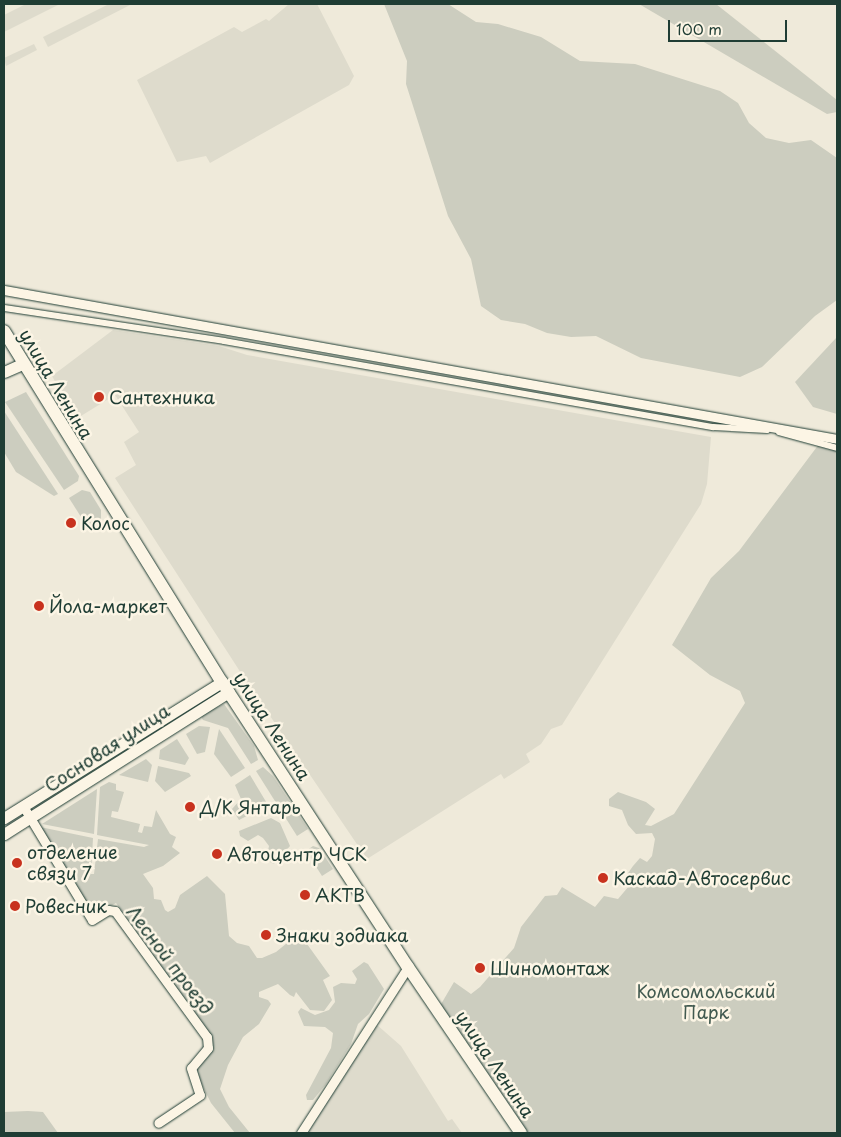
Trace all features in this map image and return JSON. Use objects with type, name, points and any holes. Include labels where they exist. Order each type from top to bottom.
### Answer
[{"type":"main road","name":"улица Ленина","points":[[4,331],[22,364],[226,687],[408,967],[521,1133]]},
{"type":"street","points":[[4,290],[837,439]]},
{"type":"street","points":[[4,308],[224,341],[713,427],[773,430],[837,448]]},
{"type":"street","points":[[4,372],[22,364]]},
{"type":"street","name":"Сосновая улица","points":[[4,818],[226,687]]},
{"type":"street","name":"Сосновая улица","points":[[4,834],[226,687]]},
{"type":"street","name":"Лесной проезд","points":[[23,806],[92,920],[108,910],[115,910],[207,1037],[208,1048],[191,1068],[200,1095],[158,1123]]},
{"type":"street","points":[[301,1133],[408,967]]},
{"type":"shaded area","points":[[26,4],[60,4],[4,32],[4,15]]},
{"type":"shaded area","points":[[109,4],[132,4],[48,47],[43,37]]},
{"type":"shaded area","points":[[289,4],[317,4],[354,76],[349,85],[210,163],[206,156],[177,162],[137,80],[234,27],[242,32],[266,19],[269,21]]},
{"type":"shaded area","points":[[34,44],[37,50],[6,66],[4,58]]},
{"type":"shaded area","points":[[113,330],[219,346],[247,355],[711,437],[707,484],[701,504],[562,725],[551,729],[541,744],[526,754],[530,762],[504,779],[501,774],[367,859],[241,673],[115,478],[136,465],[124,442],[139,432],[115,395],[76,419],[52,376]]},
{"type":"shaded area","points":[[376,1024],[401,1046],[448,1121],[452,1119],[462,1133],[307,1133]]},
{"type":"green space","points":[[384,4],[448,4],[476,22],[498,24],[541,37],[580,61],[635,64],[720,91],[738,103],[749,123],[766,138],[789,143],[811,140],[837,158],[837,300],[815,316],[762,367],[740,377],[641,358],[596,336],[571,337],[547,333],[525,324],[501,320],[481,306],[471,259],[448,216],[406,84],[407,61]]},
{"type":"green space","points":[[639,4],[716,4],[837,100],[837,112],[827,114]]},
{"type":"green space","points":[[837,337],[837,414],[813,407],[795,382]]},
{"type":"green space","points":[[26,392],[79,476],[78,481],[64,490],[5,402]]},
{"type":"green space","points":[[4,411],[58,494],[54,496],[16,472],[4,452]]},
{"type":"green space","name":"Комсомольский Парк","points":[[819,444],[837,448],[837,1133],[521,1133],[437,1011],[454,982],[471,994],[480,987],[514,948],[521,927],[545,896],[557,895],[562,887],[595,907],[604,896],[618,899],[629,886],[626,876],[633,866],[640,858],[647,862],[652,856],[655,839],[652,833],[636,834],[628,825],[622,810],[609,806],[609,799],[618,792],[646,802],[655,809],[645,825],[651,826],[674,814],[745,703],[740,691],[710,675],[672,645],[711,578],[739,551]]},
{"type":"green space","points":[[82,490],[90,492],[101,510],[101,520],[88,528],[69,498]]},
{"type":"green space","points":[[224,704],[254,746],[258,760],[251,764],[228,728],[203,720],[200,715]]},
{"type":"green space","points":[[167,721],[169,724],[36,809],[34,805]]},
{"type":"green space","points":[[199,726],[210,727],[205,752],[197,754],[186,734]]},
{"type":"green space","points":[[219,729],[245,768],[231,777],[214,754]]},
{"type":"green space","points":[[177,739],[189,758],[185,765],[159,759],[160,750]]},
{"type":"green space","points":[[146,759],[152,765],[148,782],[119,775]]},
{"type":"green space","points":[[158,766],[189,773],[191,776],[165,792],[155,781]]},
{"type":"green space","points":[[263,767],[273,776],[308,829],[297,836],[256,771]]},
{"type":"green space","points":[[250,775],[268,805],[239,820],[232,809],[241,799],[235,785]]},
{"type":"green space","points":[[109,782],[116,784],[116,790],[124,792],[118,812],[112,811],[111,817],[140,824],[138,832],[142,833],[144,826],[152,827],[156,810],[170,834],[176,837],[172,847],[180,853],[163,866],[143,874],[153,888],[154,899],[161,900],[165,910],[168,912],[175,908],[180,895],[207,876],[225,894],[229,936],[237,943],[249,946],[257,958],[262,958],[276,952],[292,939],[302,937],[330,976],[323,980],[332,1000],[324,1011],[310,1010],[296,992],[294,997],[278,984],[259,992],[259,997],[268,1000],[271,1004],[259,1024],[243,1037],[228,1065],[220,1089],[229,1107],[250,1133],[235,1133],[211,1103],[197,1075],[196,1069],[211,1038],[116,903],[92,916],[40,827],[93,838],[91,874],[94,874],[98,839],[144,847],[149,845],[97,835],[100,787]]},
{"type":"green space","points":[[97,789],[94,834],[42,824]]},
{"type":"green space","points":[[271,818],[280,823],[290,846],[274,864],[266,860],[269,846],[263,838],[258,835],[248,841],[240,836],[239,831]]},
{"type":"green space","points":[[313,846],[319,848],[333,869],[322,876],[306,851]]},
{"type":"green space","points":[[364,962],[368,964],[384,989],[369,1014],[358,1024],[351,1044],[326,1084],[313,1100],[307,1100],[306,1095],[331,1048],[333,1033],[325,1027],[304,1026],[298,1012],[301,1008],[315,1015],[329,1010],[335,1002],[333,987],[341,983],[355,984],[357,979],[352,971]]},
{"type":"green space","points":[[4,1112],[43,1112],[58,1133],[4,1133]]},
{"type":"place","name":"Сантехника","points":[[99,397]]},
{"type":"place","name":"Колос","points":[[71,523]]},
{"type":"place","name":"Йола-маркет","points":[[39,606]]},
{"type":"place","name":"Д/К Янтарь","points":[[190,807]]},
{"type":"place","name":"Автоцентр ЧСК","points":[[217,854]]},
{"type":"place","name":"отделение связи 7","points":[[17,863]]},
{"type":"place","name":"Каскад-Автосервис","points":[[603,878]]},
{"type":"place","name":"АКТВ","points":[[305,895]]},
{"type":"place","name":"Ровесник","points":[[15,906]]},
{"type":"place","name":"Знаки зодиака","points":[[266,935]]},
{"type":"place","name":"Шиномонтаж","points":[[480,968]]}]
